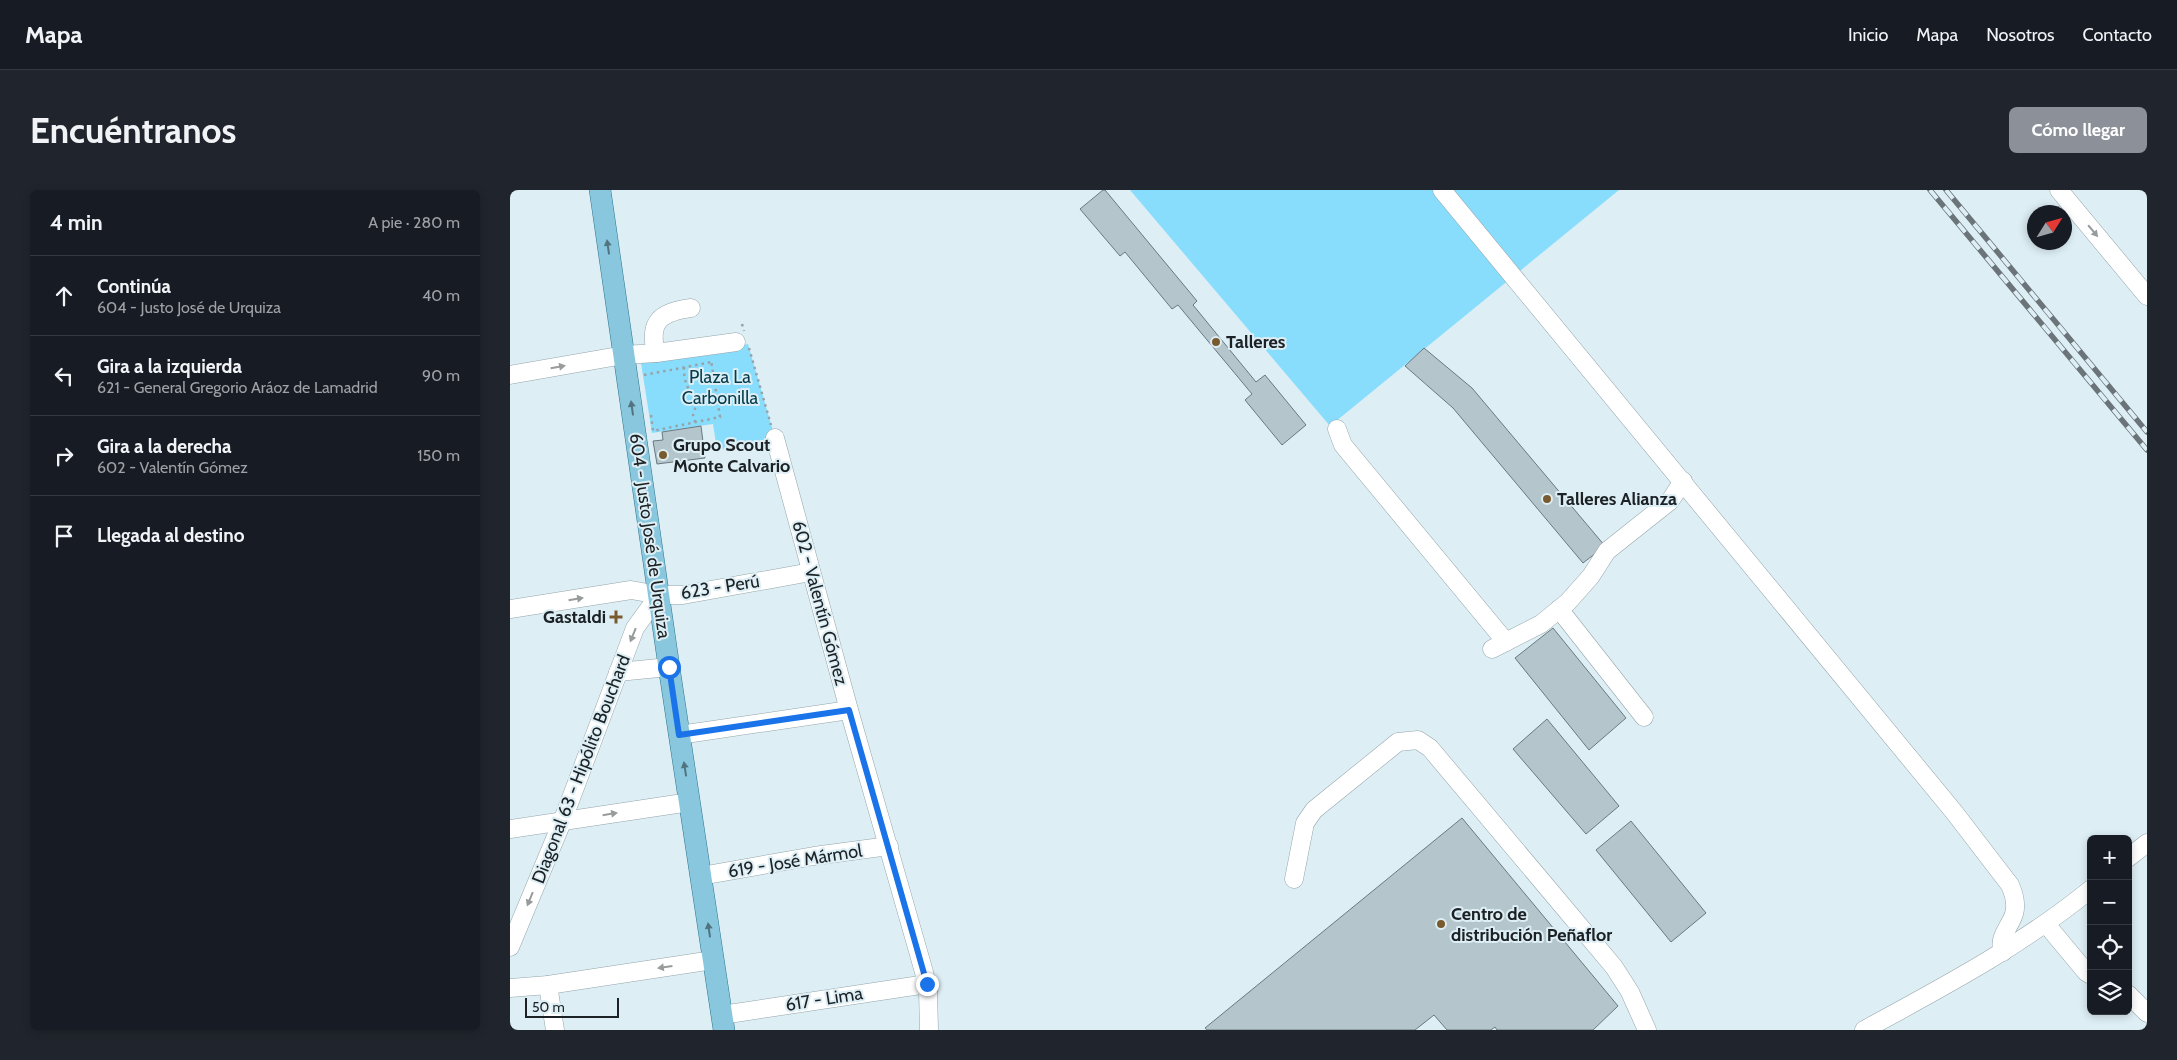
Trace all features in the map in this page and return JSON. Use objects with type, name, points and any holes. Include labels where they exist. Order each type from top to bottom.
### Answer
[{"type":"main road","name":"604 - Justo José de Urquiza","points":[[600,190],[723,1023]]},
{"type":"street","points":[[1442,190],[1954,812],[2010,885],[2015,898],[2014,913],[2001,943],[2003,952]]},
{"type":"street","points":[[2061,191],[2147,296]]},
{"type":"street","points":[[656,353],[652,338],[654,327],[661,318],[669,313],[692,308]]},
{"type":"street","points":[[510,375],[624,355],[656,353],[710,354],[743,341]]},
{"type":"street","points":[[1336,429],[1343,445],[1499,645],[1541,624],[1559,609],[1591,576],[1607,551],[1670,501],[1683,481]]},
{"type":"street","name":"602 - Valentín Gómez","points":[[775,438],[849,710],[927,984],[930,1030]]},
{"type":"street","name":"623 - Perú","points":[[510,609],[631,590],[659,595],[683,595],[811,572]]},
{"type":"street","name":"Diagonal 63 - Hipólito Bouchard","points":[[510,947],[562,822],[635,628],[659,595]]},
{"type":"street","points":[[1559,609],[1644,717]]},
{"type":"street","points":[[618,672],[669,667]]},
{"type":"street","points":[[679,735],[849,710]]},
{"type":"street","points":[[1294,879],[1305,823],[1314,810],[1398,742],[1418,740],[1430,748],[1614,967],[1630,992],[1647,1030]]},
{"type":"street","points":[[510,829],[690,802]]},
{"type":"street","points":[[2132,855],[2147,843]]},
{"type":"street","name":"619 - José Mármol","points":[[701,876],[814,856],[889,846]]},
{"type":"street","points":[[1864,1030],[2003,952],[2046,924],[2087,892]]},
{"type":"street","points":[[2046,924],[2087,973]]},
{"type":"street","points":[[510,988],[713,960]]},
{"type":"street","points":[[548,984],[555,1030]]},
{"type":"street","name":"617 - Lima","points":[[723,1023],[927,984]]},
{"type":"street","points":[[2132,998],[2147,1013]]},
{"type":"path","points":[[742,324],[743,341],[775,438]]},
{"type":"path","points":[[646,383],[644,374],[684,367],[710,354],[720,417],[653,431],[650,412]]},
{"type":"path","points":[[684,367],[684,379],[688,388],[698,399],[694,415],[695,422]]},
{"type":"green space","points":[[1130,190],[1619,190],[1330,426]]},
{"type":"green space","name":"Plaza La Carbonilla","points":[[748,344],[775,438],[717,450],[713,424],[652,433],[641,363]]},
{"type":"building","name":"Talleres","points":[[1105,190],[1197,301],[1193,305],[1256,382],[1265,375],[1306,425],[1282,445],[1245,400],[1252,394],[1178,305],[1172,309],[1125,252],[1120,256],[1080,209]]},
{"type":"building","name":"Talleres Alianza","points":[[1424,348],[1472,388],[1605,546],[1583,563],[1453,408],[1405,366]]},
{"type":"building","points":[[701,426],[705,458],[657,464],[653,441],[663,440],[662,432]]},
{"type":"building","points":[[1553,628],[1626,718],[1589,750],[1515,658]]},
{"type":"building","points":[[1547,719],[1619,806],[1586,834],[1513,749]]},
{"type":"building","name":"Centro de distribución Peñaflor","points":[[1462,818],[1618,1006],[1593,1030],[1497,1030],[1495,1027],[1491,1030],[1447,1030],[1434,1015],[1415,1030],[1207,1030],[1205,1028]]},
{"type":"building","points":[[1631,821],[1706,913],[1671,942],[1596,850]]},
{"type":"railway","points":[[1930,190],[2147,450]]},
{"type":"railway","points":[[1946,190],[2147,432]]},
{"type":"place","name":"Talleres","points":[[1216,342]]},
{"type":"place","name":"Grupo Scout Monte Calvario","points":[[663,455]]},
{"type":"place","name":"Talleres Alianza","points":[[1547,499]]},
{"type":"place","name":"Gastaldi","points":[[616,617]]},
{"type":"place","name":"Centro de distribución Peñaflor","points":[[1441,924]]},
{"type":"route","points":[[669,667],[679,735],[849,710],[927,984]]}]
